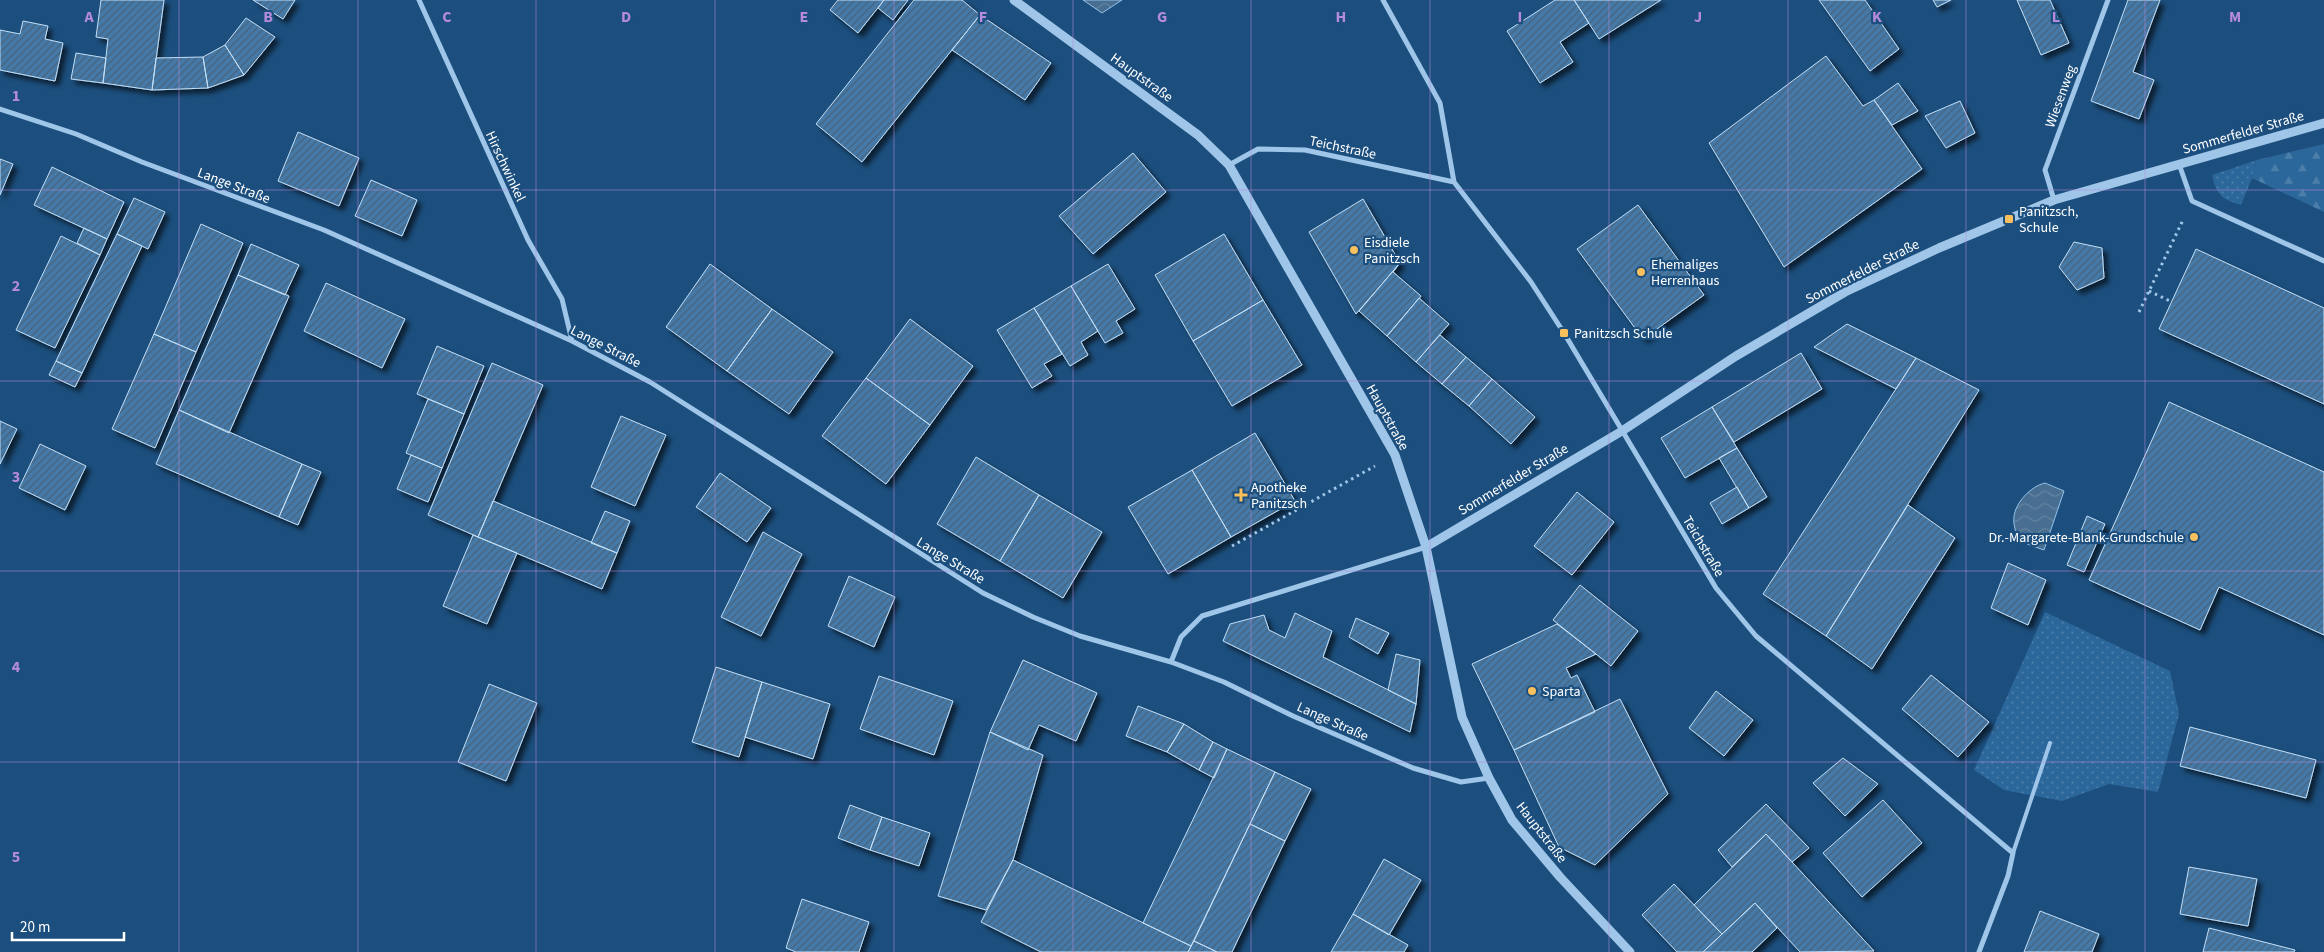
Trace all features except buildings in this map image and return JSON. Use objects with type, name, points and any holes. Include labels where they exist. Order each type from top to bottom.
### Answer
[{"type":"street","name":"Hirschwinkel","points":[[419,0],[528,240],[562,299],[572,341]]},
{"type":"street","name":"Hauptstraße","points":[[1014,0],[1198,135],[1229,165],[1395,454],[1426,547],[1462,717],[1489,778],[1512,820],[1560,877],[1630,952]]},
{"type":"street","name":"Teichstraße","points":[[1383,0],[1440,103],[1454,182],[1531,282],[1564,333],[1716,588],[1756,636],[2013,853]]},
{"type":"street","name":"Wiesenweg","points":[[2054,200],[2045,170],[2108,0]]},
{"type":"street","name":"Lange Straße","points":[[0,108],[76,134],[142,162],[324,230],[572,341],[650,382],[983,593],[1033,617],[1080,636],[1172,662],[1224,682],[1293,716],[1414,768],[1461,782],[1489,778]]},
{"type":"street","name":"Sommerfelder Straße","points":[[1426,547],[1622,431],[1736,356],[1845,292],[1939,248],[2054,200],[2324,123]]},
{"type":"street","name":"Teichstraße","points":[[1229,165],[1258,150],[1305,150],[1454,182]]},
{"type":"street","points":[[2179,164],[2192,201],[2324,261]]},
{"type":"street","points":[[1172,662],[1181,637],[1202,616],[1426,547]]},
{"type":"street","points":[[1979,952],[2008,876],[2013,853]]},
{"type":"lane","points":[[2013,853],[2050,743]]},
{"type":"path","points":[[2139,312],[2192,201]]},
{"type":"path","points":[[2149,292],[2172,302]]},
{"type":"path","points":[[1232,546],[1395,454]]},
{"type":"green space","points":[[2324,144],[2324,212],[2252,178],[2257,160]]},
{"type":"green space","points":[[2257,160],[2241,205],[2229,201],[2218,192],[2212,175]]},
{"type":"green space","points":[[2045,612],[2170,671],[2179,714],[2158,792],[2109,784],[2062,801],[2004,790],[1974,770]]},
{"type":"water","points":[[1083,0],[1122,0],[1102,13]]},
{"type":"water","points":[[2045,483],[2064,491],[2044,550],[2027,544],[2016,533],[2014,519],[2017,506],[2029,491]]},
{"type":"place","name":"Panitzsch, Schule","points":[[2009,219]]},
{"type":"place","name":"Eisdiele Panitzsch","points":[[1354,250]]},
{"type":"place","name":"Ehemaliges Herrenhaus","points":[[1641,272]]},
{"type":"place","name":"Panitzsch Schule","points":[[1564,333]]},
{"type":"place","name":"Apotheke Panitzsch","points":[[1241,495]]},
{"type":"place","name":"Dr.-Margarete-Blank-Grundschule","points":[[2194,537]]},
{"type":"place","name":"Sparta","points":[[1532,691]]}]
